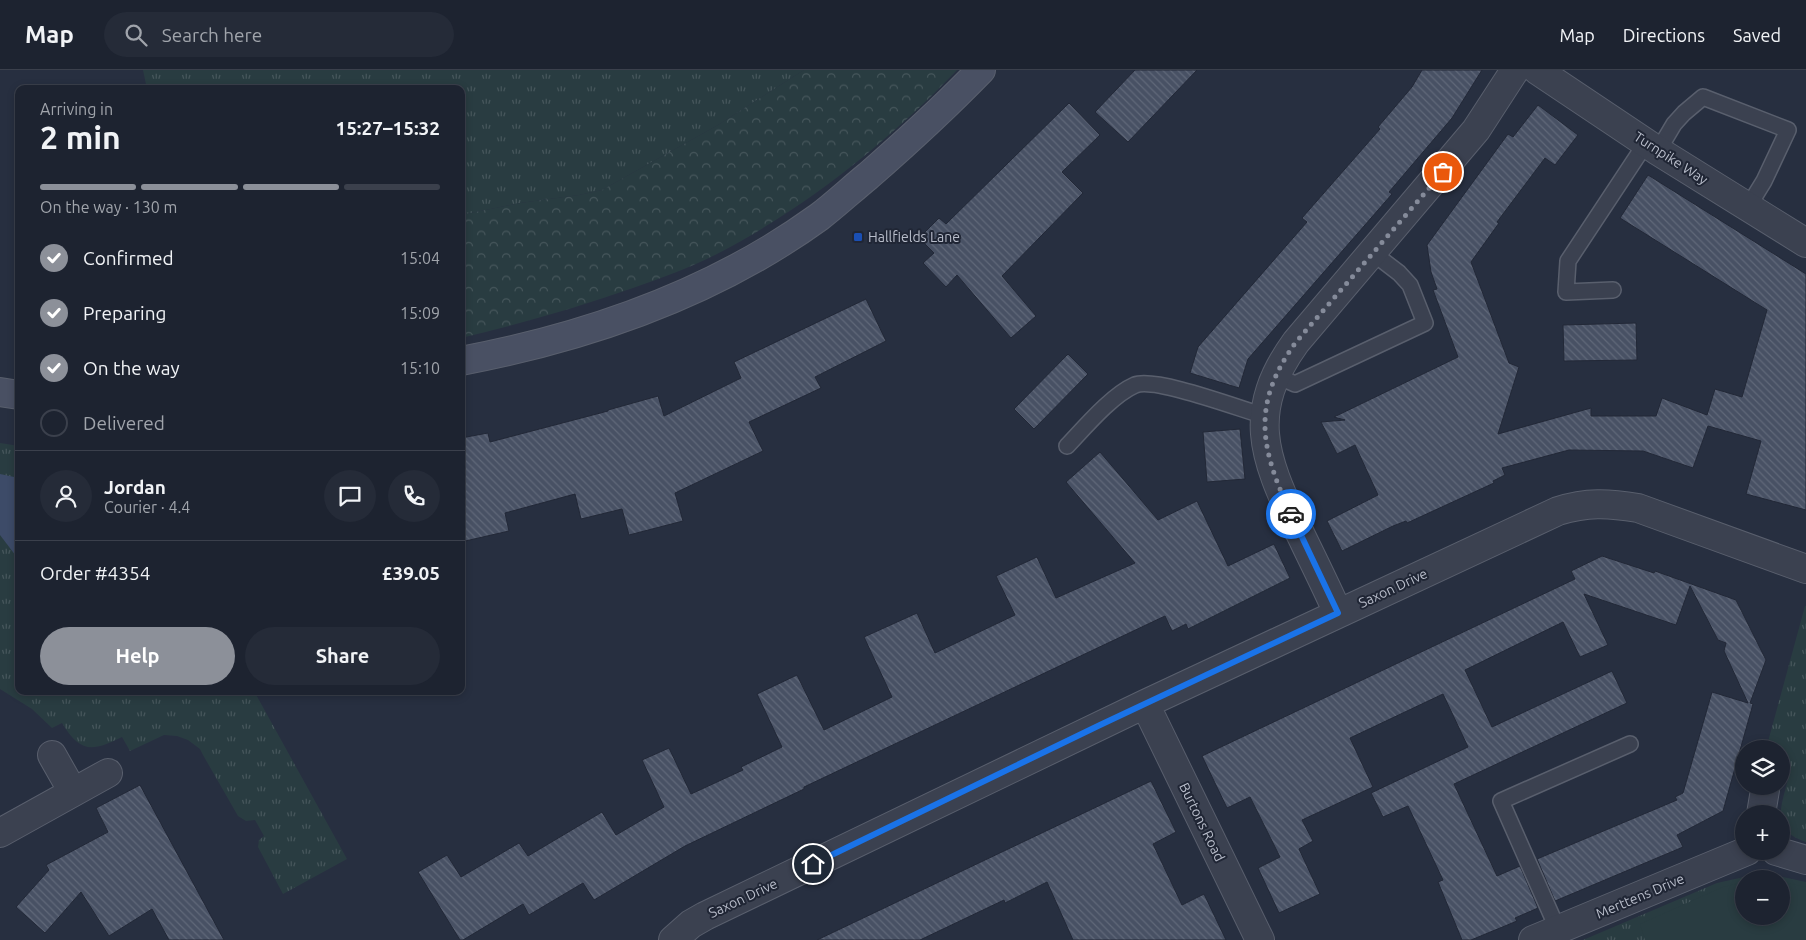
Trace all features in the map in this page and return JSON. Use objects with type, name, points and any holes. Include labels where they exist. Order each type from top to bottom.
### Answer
[{"type":"street","points":[[465,360],[530,346],[608,324],[649,309],[706,284],[743,265],[834,205],[897,151],[981,70]]},
{"type":"street","points":[[1338,613],[1274,475],[1265,444],[1265,416],[1269,393],[1283,359],[1296,342],[1476,130],[1516,70]]},
{"type":"street","name":"Turnpike Way","points":[[1537,70],[1652,147],[1806,243]]},
{"type":"street","points":[[0,392],[15,394]]},
{"type":"street","name":"Saxon Drive","points":[[673,940],[691,924],[705,916],[1145,704],[1558,511],[1573,506],[1591,503],[1638,508],[1806,569]]},
{"type":"street","name":"Burtons Road","points":[[1145,704],[1260,940]]},
{"type":"street","points":[[52,756],[73,792]]},
{"type":"street","points":[[0,833],[108,773]]},
{"type":"street","points":[[1790,855],[1806,860]]},
{"type":"street","name":"Merttens Drive","points":[[1533,940],[1735,856]]},
{"type":"lane","points":[[1613,290],[1566,292],[1568,261],[1652,147],[1679,118],[1703,97],[1788,130],[1764,181],[1748,207]]},
{"type":"lane","points":[[1276,374],[1295,384],[1425,323],[1410,285],[1399,273],[1373,253]]},
{"type":"lane","points":[[1067,446],[1117,396],[1136,384],[1150,383],[1179,390],[1265,416]]},
{"type":"lane","points":[[1558,930],[1501,801],[1630,744]]},
{"type":"green space","points":[[143,70],[804,70],[718,125],[602,190],[465,214],[465,85],[146,85]]},
{"type":"green space","points":[[804,70],[957,70],[903,123],[845,172],[783,216],[717,254],[675,273],[612,295],[548,315],[465,337],[465,214],[602,190],[718,125]]},
{"type":"green space","points":[[0,443],[15,445],[15,695],[256,695],[347,859],[283,894],[258,847],[259,840],[264,836],[255,820],[246,821],[238,816],[200,749],[188,740],[177,736],[164,735],[130,751],[122,737],[102,745],[88,747],[81,745],[75,740],[62,723],[52,728],[32,709],[0,689]]},
{"type":"green space","points":[[1806,606],[1806,842],[1790,833],[1790,805],[1782,805],[1784,795],[1790,795],[1790,740],[1768,740]]},
{"type":"green space","points":[[1735,879],[1735,925],[1790,925],[1790,879],[1806,882],[1806,940],[1583,940],[1717,883]]},
{"type":"green space","points":[[1735,884],[1735,925],[1790,925],[1790,884],[1806,887],[1806,940],[1645,940],[1640,924],[1723,887]]},
{"type":"water","points":[[0,474],[15,477],[15,555],[0,535]]},
{"type":"building","points":[[1135,70],[1197,70],[1128,142],[1095,112]]},
{"type":"building","points":[[1422,70],[1482,70],[1452,118],[1389,192],[1392,194],[1248,359],[1239,388],[1190,373],[1198,347],[1307,222],[1302,218],[1380,129],[1378,127],[1412,87]]},
{"type":"building","points":[[1069,103],[1100,135],[1062,172],[1083,193],[1002,276],[1036,316],[1011,338],[957,275],[946,287],[923,263],[934,253],[919,238],[939,218],[946,224]]},
{"type":"building","points":[[1538,105],[1578,135],[1555,165],[1545,158],[1497,222],[1499,223],[1471,262],[1509,363],[1519,367],[1498,434],[1591,408],[1591,416],[1656,416],[1662,398],[1707,415],[1715,389],[1742,397],[1767,310],[1620,218],[1648,175],[1806,274],[1806,510],[1746,494],[1761,441],[1708,426],[1693,468],[1643,451],[1569,450],[1502,468],[1505,475],[1493,481],[1494,483],[1407,523],[1406,521],[1393,526],[1342,551],[1327,521],[1378,495],[1355,445],[1337,454],[1321,422],[1345,420],[1334,417],[1458,357],[1433,290],[1437,289],[1431,272],[1427,245],[1508,134],[1513,137]]},
{"type":"building","points":[[866,299],[886,341],[815,377],[821,388],[749,422],[763,451],[675,493],[683,521],[629,535],[622,509],[581,519],[575,494],[505,513],[509,531],[465,541],[465,437],[488,433],[490,442],[658,396],[664,416],[741,378],[734,362]]},
{"type":"building","points":[[1636,323],[1637,360],[1564,361],[1563,325]]},
{"type":"building","points":[[1068,354],[1088,374],[1034,429],[1014,409]]},
{"type":"building","points":[[1240,429],[1245,479],[1207,482],[1203,432]]},
{"type":"building","points":[[1100,452],[1158,520],[1197,501],[1228,566],[1274,544],[1290,578],[1188,629],[1186,624],[1172,631],[1165,616],[804,787],[804,789],[685,846],[594,900],[583,883],[529,915],[523,904],[460,940],[418,872],[447,855],[461,877],[519,843],[528,856],[602,812],[616,835],[664,807],[642,760],[669,748],[691,794],[743,770],[741,767],[782,747],[757,694],[797,675],[824,730],[892,697],[864,637],[917,613],[935,653],[1015,615],[996,576],[1037,557],[1056,598],[1135,563],[1066,482]]},
{"type":"building","points":[[1602,556],[1654,573],[1655,571],[1736,600],[1766,660],[1750,703],[1753,704],[1743,740],[1735,740],[1735,768],[1723,811],[1677,835],[1683,847],[1555,901],[1537,859],[1677,800],[1675,797],[1683,793],[1712,692],[1748,703],[1724,651],[1726,643],[1718,640],[1690,586],[1676,625],[1584,594],[1608,645],[1580,657],[1563,622],[1465,670],[1492,727],[1612,671],[1627,703],[1454,784],[1497,876],[1520,866],[1538,908],[1515,918],[1517,921],[1471,940],[1462,940],[1438,882],[1443,880],[1408,806],[1383,817],[1371,793],[1468,747],[1443,694],[1350,738],[1373,787],[1302,820],[1313,841],[1299,849],[1320,894],[1279,913],[1258,868],[1280,857],[1250,797],[1227,808],[1202,756],[1575,579],[1571,571]]},
{"type":"building","points":[[1151,781],[1176,832],[1153,844],[1182,905],[1204,894],[1226,940],[1073,940],[1047,882],[1005,903],[1004,900],[920,940],[817,940]]},
{"type":"building","points":[[140,785],[224,940],[169,940],[152,909],[109,936],[81,892],[45,933],[16,907],[49,870],[46,865],[108,832],[96,808]]},
{"type":"way so far","points":[[1291,514],[1274,475],[1265,444],[1264,428],[1267,399],[1276,374],[1283,359],[1296,342],[1443,172]]},
{"type":"place","name":"Hallfields Lane","points":[[858,237]]},
{"type":"route","points":[[813,864],[1100,725],[1338,613],[1291,514]]}]
